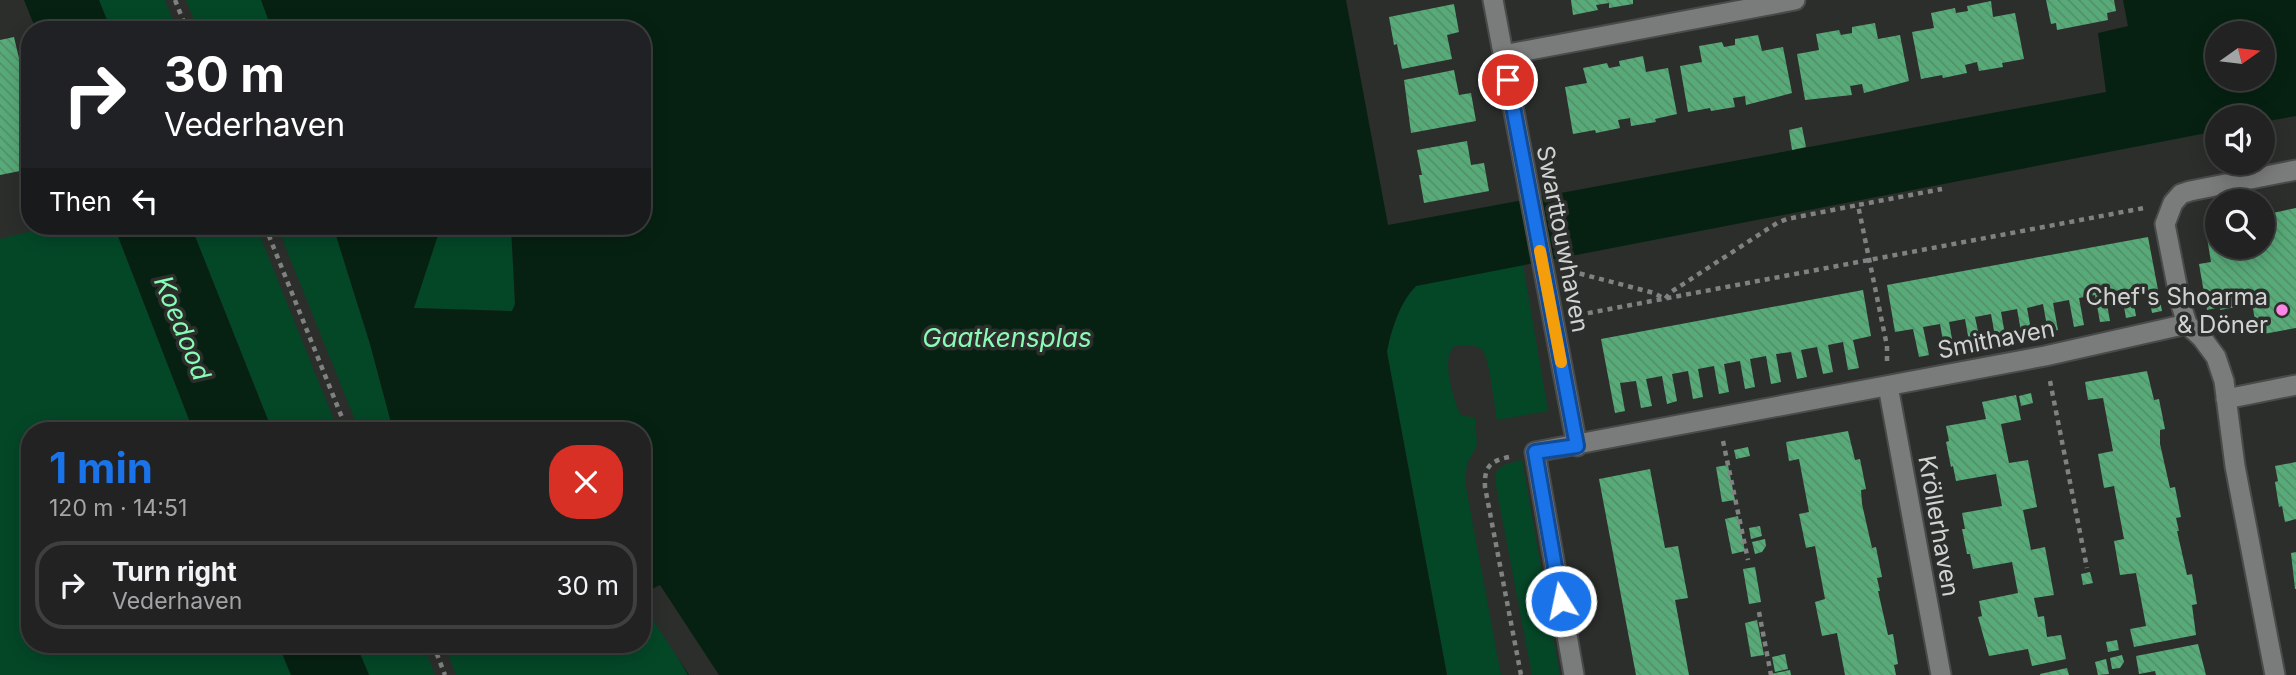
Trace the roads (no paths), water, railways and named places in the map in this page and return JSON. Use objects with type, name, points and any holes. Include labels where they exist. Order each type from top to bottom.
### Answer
[{"type":"street","name":"Swarttouwhaven","points":[[1493,0],[1577,446]]},
{"type":"street","points":[[1503,55],[1796,0]]},
{"type":"street","points":[[2276,675],[2235,466],[2224,381],[2216,358],[2202,338],[2187,324],[2180,302],[2165,224],[2173,203],[2180,194],[2296,170]]},
{"type":"street","name":"Smithaven","points":[[1574,675],[1535,452],[2045,356],[2187,324]]},
{"type":"street","name":"Kröllerhaven","points":[[1888,386],[1941,675]]},
{"type":"street","points":[[2226,399],[2296,386]]},
{"type":"water","points":[[24,0],[99,0],[107,21],[32,21]]},
{"type":"water","name":"Gaatkensplas","points":[[261,0],[1346,0],[1388,225],[2106,92],[2098,33],[2128,26],[2123,0],[2296,0],[2296,116],[2275,120],[2275,105],[2205,105],[2205,133],[1416,286],[1397,317],[1387,352],[1447,675],[688,675],[651,611],[651,422],[391,422],[336,235],[438,235],[414,308],[512,311],[515,304],[511,235],[651,235],[651,21],[269,21]]},
{"type":"water","name":"Koedood","points":[[117,235],[195,235],[269,422],[190,422]]},
{"type":"water","points":[[282,653],[360,653],[369,675],[291,675]]},
{"type":"place","name":"Chef's Shoarma & Döner","points":[[2282,310]]}]
